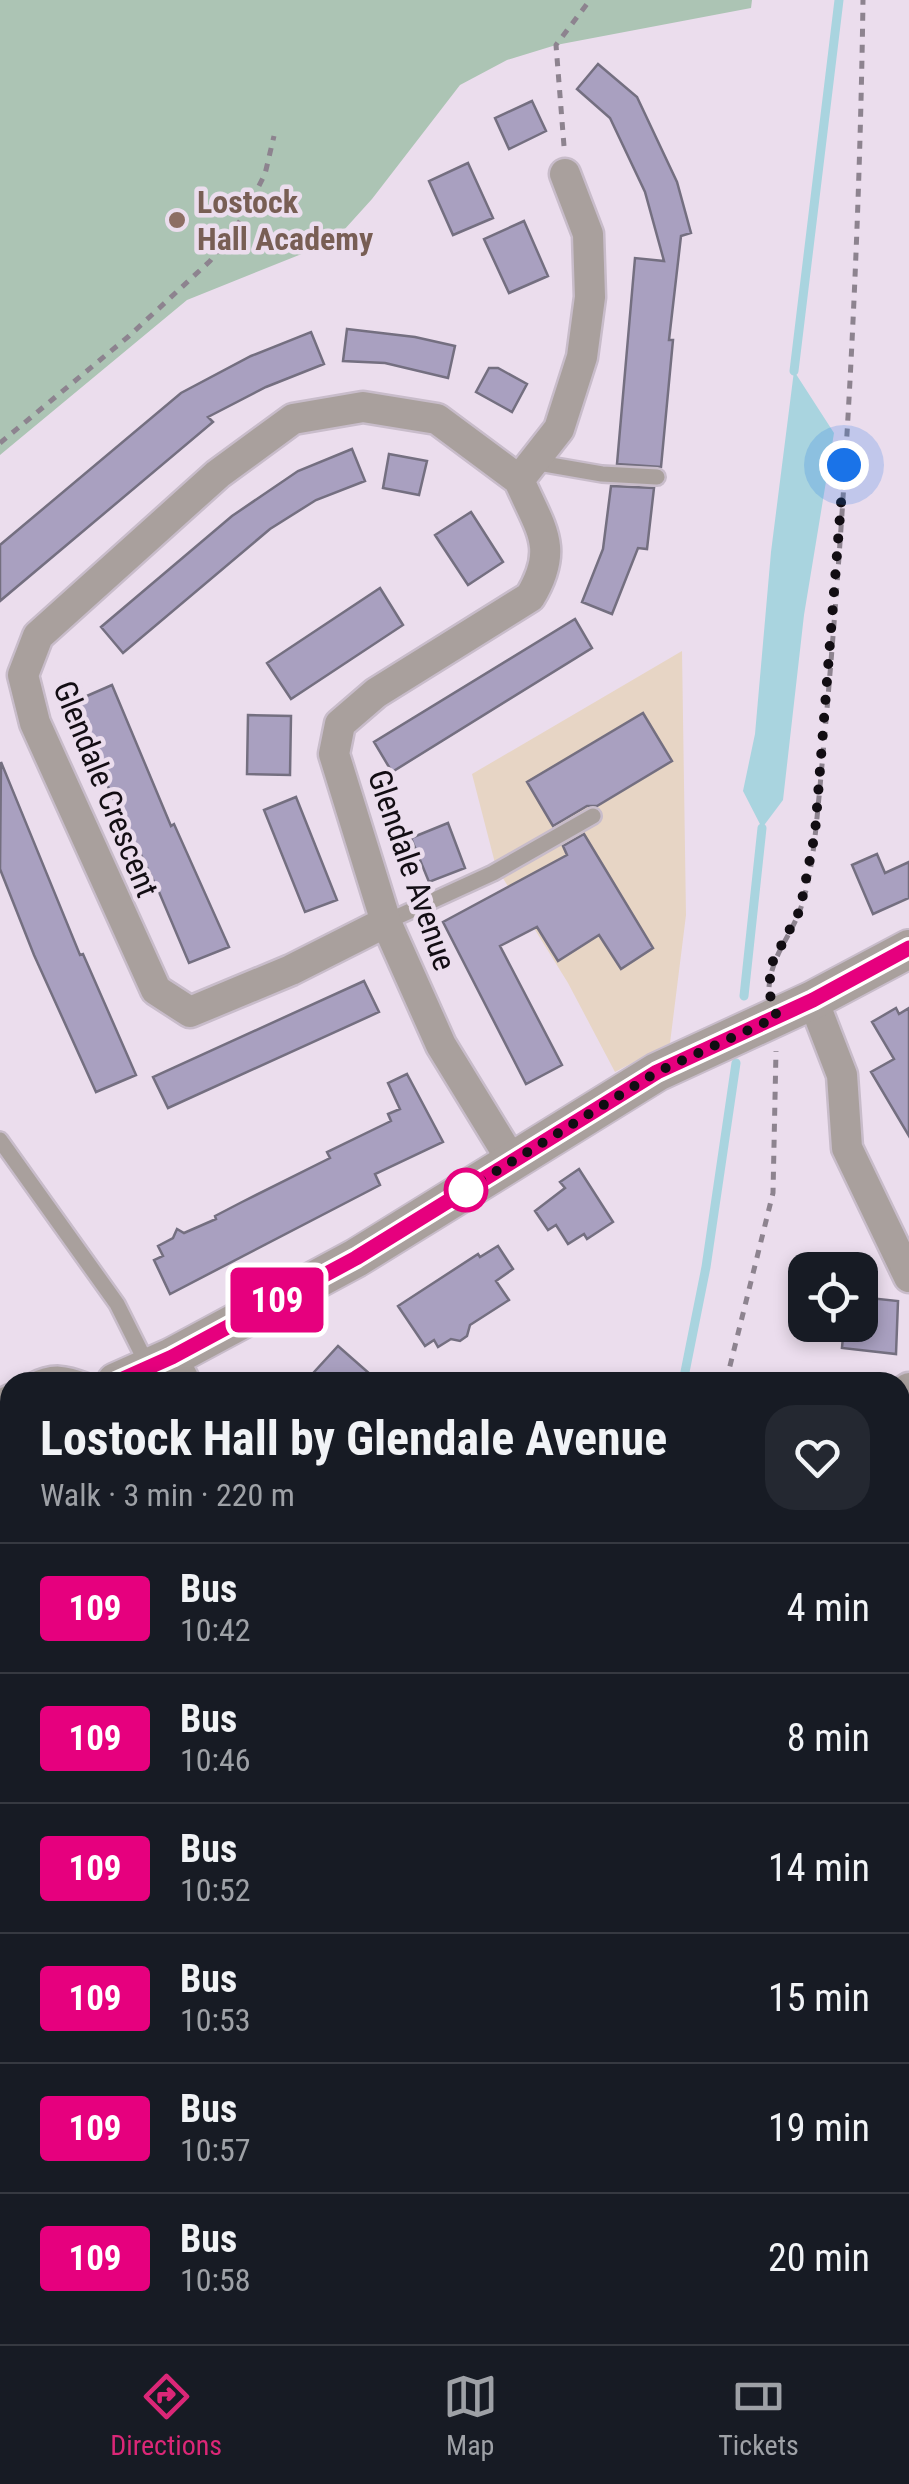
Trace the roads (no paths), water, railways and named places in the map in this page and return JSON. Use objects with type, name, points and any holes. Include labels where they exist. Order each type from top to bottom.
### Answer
[{"type":"street","points":[[526,471],[559,429],[582,357],[590,296],[588,234],[565,174]]},
{"type":"street","name":"Glendale Crescent","points":[[386,922],[291,970],[190,1012],[156,990],[34,723],[23,675],[38,636],[218,474],[293,419],[362,406],[437,420],[526,471]]},
{"type":"street","name":"Glendale Avenue","points":[[512,1162],[441,1045],[386,922],[334,754],[340,724],[376,693],[530,598],[544,573],[547,543],[526,471]]},
{"type":"street","points":[[155,1372],[356,1258],[657,1072],[813,1000],[909,948]]},
{"type":"street","points":[[813,1000],[842,1076],[847,1148],[909,1277]]},
{"type":"lane","points":[[526,471],[657,477]]},
{"type":"lane","points":[[386,922],[493,873],[593,816]]},
{"type":"lane","points":[[0,1140],[117,1304],[155,1372]]},
{"type":"water","points":[[794,371],[834,433],[804,615],[783,800],[762,828],[743,791],[755,734],[771,552]]},
{"type":"waterway","points":[[794,371],[839,0]]},
{"type":"waterway","points":[[744,996],[762,828]]},
{"type":"waterway","points":[[685,1372],[706,1267],[736,1063]]},
{"type":"place","name":"Lostock Hall Academy","points":[[177,220]]}]
